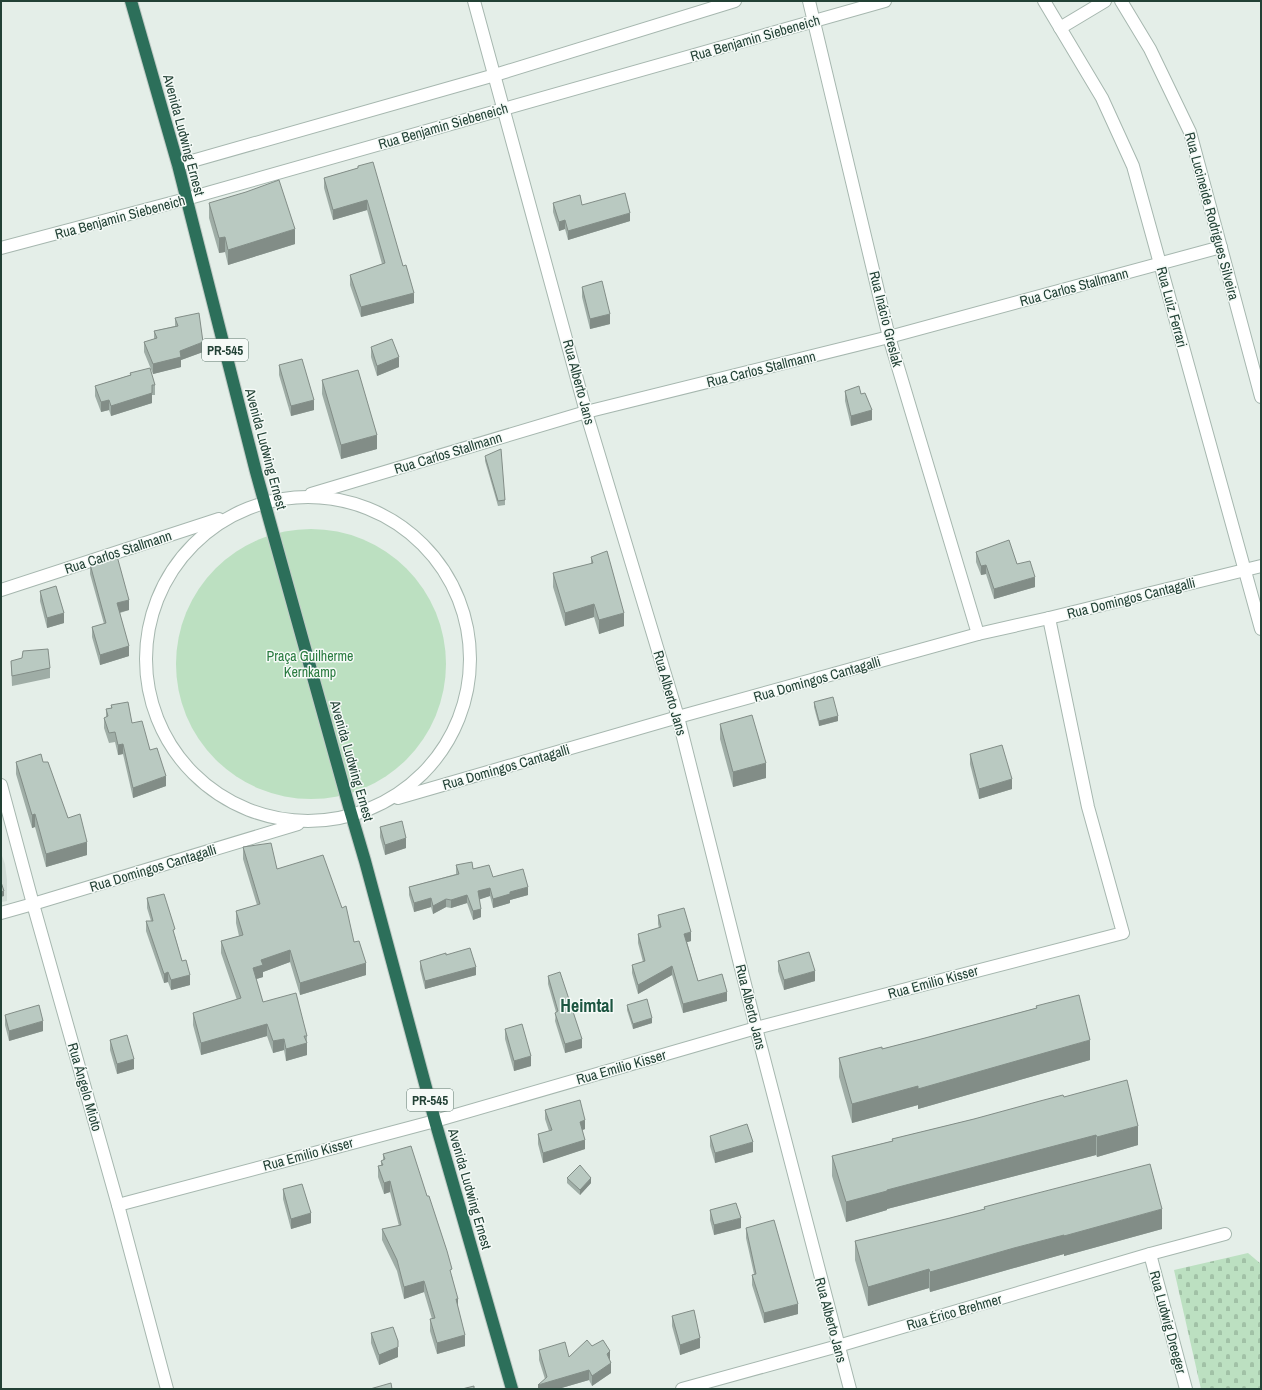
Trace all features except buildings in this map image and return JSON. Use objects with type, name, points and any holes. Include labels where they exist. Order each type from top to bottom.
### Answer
[{"type":"highway","name":"Avenida Ludwing Ernest","points":[[131,1],[178,165],[265,501],[435,1121],[512,1389]]},
{"type":"street","name":"Rua Alberto Jans","points":[[474,1],[586,412],[678,717],[756,1028],[850,1389]]},
{"type":"street","points":[[178,165],[495,75],[735,1]]},
{"type":"street","name":"Rua Inácio Greslak","points":[[809,1],[889,337],[978,634]]},
{"type":"street","name":"Rua Benjamin Siebeneich","points":[[1,248],[186,199],[885,1]]},
{"type":"street","name":"Rua Luiz Ferrari","points":[[1044,1],[1102,98],[1133,166],[1261,629]]},
{"type":"street","points":[[1060,28],[1105,1]]},
{"type":"street","name":"Rua Lucineide Rodrigues Silveira","points":[[1121,1],[1150,48],[1190,132],[1261,397]]},
{"type":"street","name":"Rua Carlos Stallmann","points":[[302,497],[586,412],[889,337],[1221,247]]},
{"type":"street","points":[[305,822],[280,820],[257,814],[227,801],[202,784],[179,760],[166,740],[155,717],[147,691],[145,668],[150,619],[157,597],[168,577],[183,555],[211,529],[235,514],[265,501],[302,497],[329,498],[363,506],[394,521],[422,543],[444,568],[462,602],[469,633],[471,665],[465,704],[451,738],[427,771],[405,790],[377,804]]},
{"type":"street","name":"Rua Carlos Stallmann","points":[[1,590],[235,514]]},
{"type":"street","name":"Rua Domingos Cantagalli","points":[[1,913],[305,822],[377,804],[678,717],[978,634],[1261,566]]},
{"type":"street","name":"Rua Emilio Kisser","points":[[118,1205],[435,1121],[756,1028],[1123,932],[1088,807],[1049,618]]},
{"type":"street","name":"Rua Ángelo Mioto","points":[[1,785],[118,1205],[167,1389]]},
{"type":"street","name":"Rua Érico Brehmer","points":[[682,1389],[838,1346],[1150,1254],[1225,1234]]},
{"type":"street","name":"Rua Ludwig Dreeger","points":[[1150,1254],[1186,1389]]},
{"type":"shaded area","points":[[1,853],[5,864],[7,880],[7,901],[1,902]]},
{"type":"green space","name":"Praça Guilherme Kernkamp","points":[[311,529],[337,532],[363,539],[375,545],[397,560],[415,578],[430,600],[436,612],[443,638],[446,664],[443,690],[436,716],[430,728],[415,750],[397,768],[375,783],[363,789],[337,796],[311,799],[285,796],[259,789],[247,783],[225,768],[207,750],[192,728],[186,716],[179,690],[176,664],[179,638],[186,612],[192,600],[207,578],[225,560],[247,545],[259,539],[285,532]]},
{"type":"green space","points":[[1248,1253],[1261,1264],[1261,1389],[1201,1389],[1174,1270]]},
{"type":"district","name":"Heimtal","points":[[587,1005]]}]
